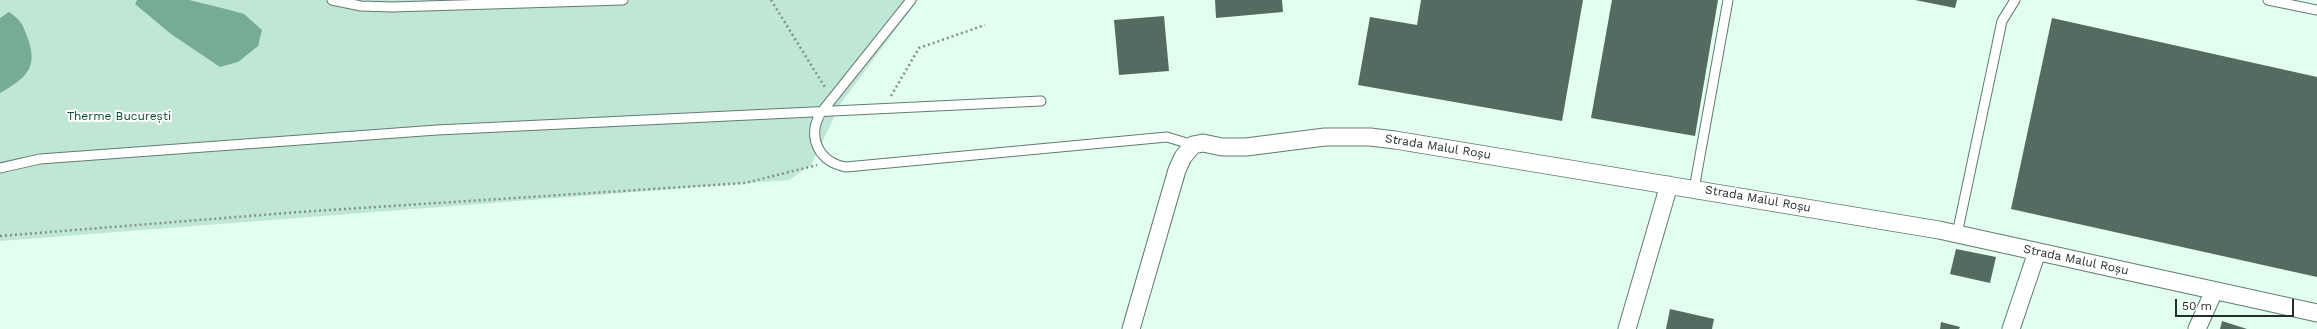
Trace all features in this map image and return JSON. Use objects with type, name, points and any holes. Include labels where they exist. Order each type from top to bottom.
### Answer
[{"type":"street","name":"Strada Malul Roșu","points":[[1193,146],[1203,143],[1222,147],[1246,147],[1325,137],[1370,137],[1670,185],[1957,234],[2317,314]]},
{"type":"street","points":[[1130,329],[1177,170],[1183,158],[1193,146]]},
{"type":"street","points":[[1627,329],[1670,185]]},
{"type":"street","points":[[2011,329],[2038,252]]},
{"type":"street","points":[[2197,329],[2214,291]]},
{"type":"lane","points":[[332,0],[361,6],[392,7],[623,0]]},
{"type":"lane","points":[[911,0],[820,114],[815,124],[815,144],[821,155],[829,162],[846,167],[1167,137],[1193,146]]},
{"type":"lane","points":[[1694,189],[1728,0]]},
{"type":"lane","points":[[1957,234],[2002,22],[2015,0]]},
{"type":"lane","points":[[2268,0],[2317,10]]},
{"type":"lane","points":[[0,168],[40,159],[429,131],[820,114],[1041,102]]},
{"type":"path","points":[[771,0],[833,99]]},
{"type":"path","points":[[883,110],[919,48],[985,25]]},
{"type":"path","points":[[0,236],[299,212],[745,183],[829,162]]},
{"type":"green space","name":"Therme București","points":[[0,0],[918,0],[841,103],[811,165],[789,180],[0,241]]},
{"type":"shaded area","points":[[137,0],[189,0],[244,14],[262,30],[258,46],[238,62],[220,67],[171,34],[135,4]]},
{"type":"shaded area","points":[[9,12],[17,18],[23,27],[31,49],[32,58],[27,72],[22,78],[0,93],[0,18]]},
{"type":"building","points":[[1215,0],[1282,0],[1283,12],[1216,18]]},
{"type":"building","points":[[1421,0],[1583,0],[1562,121],[1358,85],[1370,17],[1417,25]]},
{"type":"building","points":[[1612,0],[1718,0],[1695,136],[1591,118]]},
{"type":"building","points":[[1915,0],[1957,0],[1955,8]]},
{"type":"building","points":[[1164,16],[1169,71],[1119,75],[1114,20]]},
{"type":"building","points":[[2052,18],[2317,77],[2317,277],[2011,209]]},
{"type":"building","points":[[1956,249],[1996,257],[1990,283],[1950,274]]},
{"type":"building","points":[[1670,309],[1714,319],[1712,329],[1666,329]]},
{"type":"building","points":[[2222,321],[2247,329],[2220,329]]},
{"type":"building","points":[[1941,322],[1960,327],[1959,329],[1940,329]]}]
